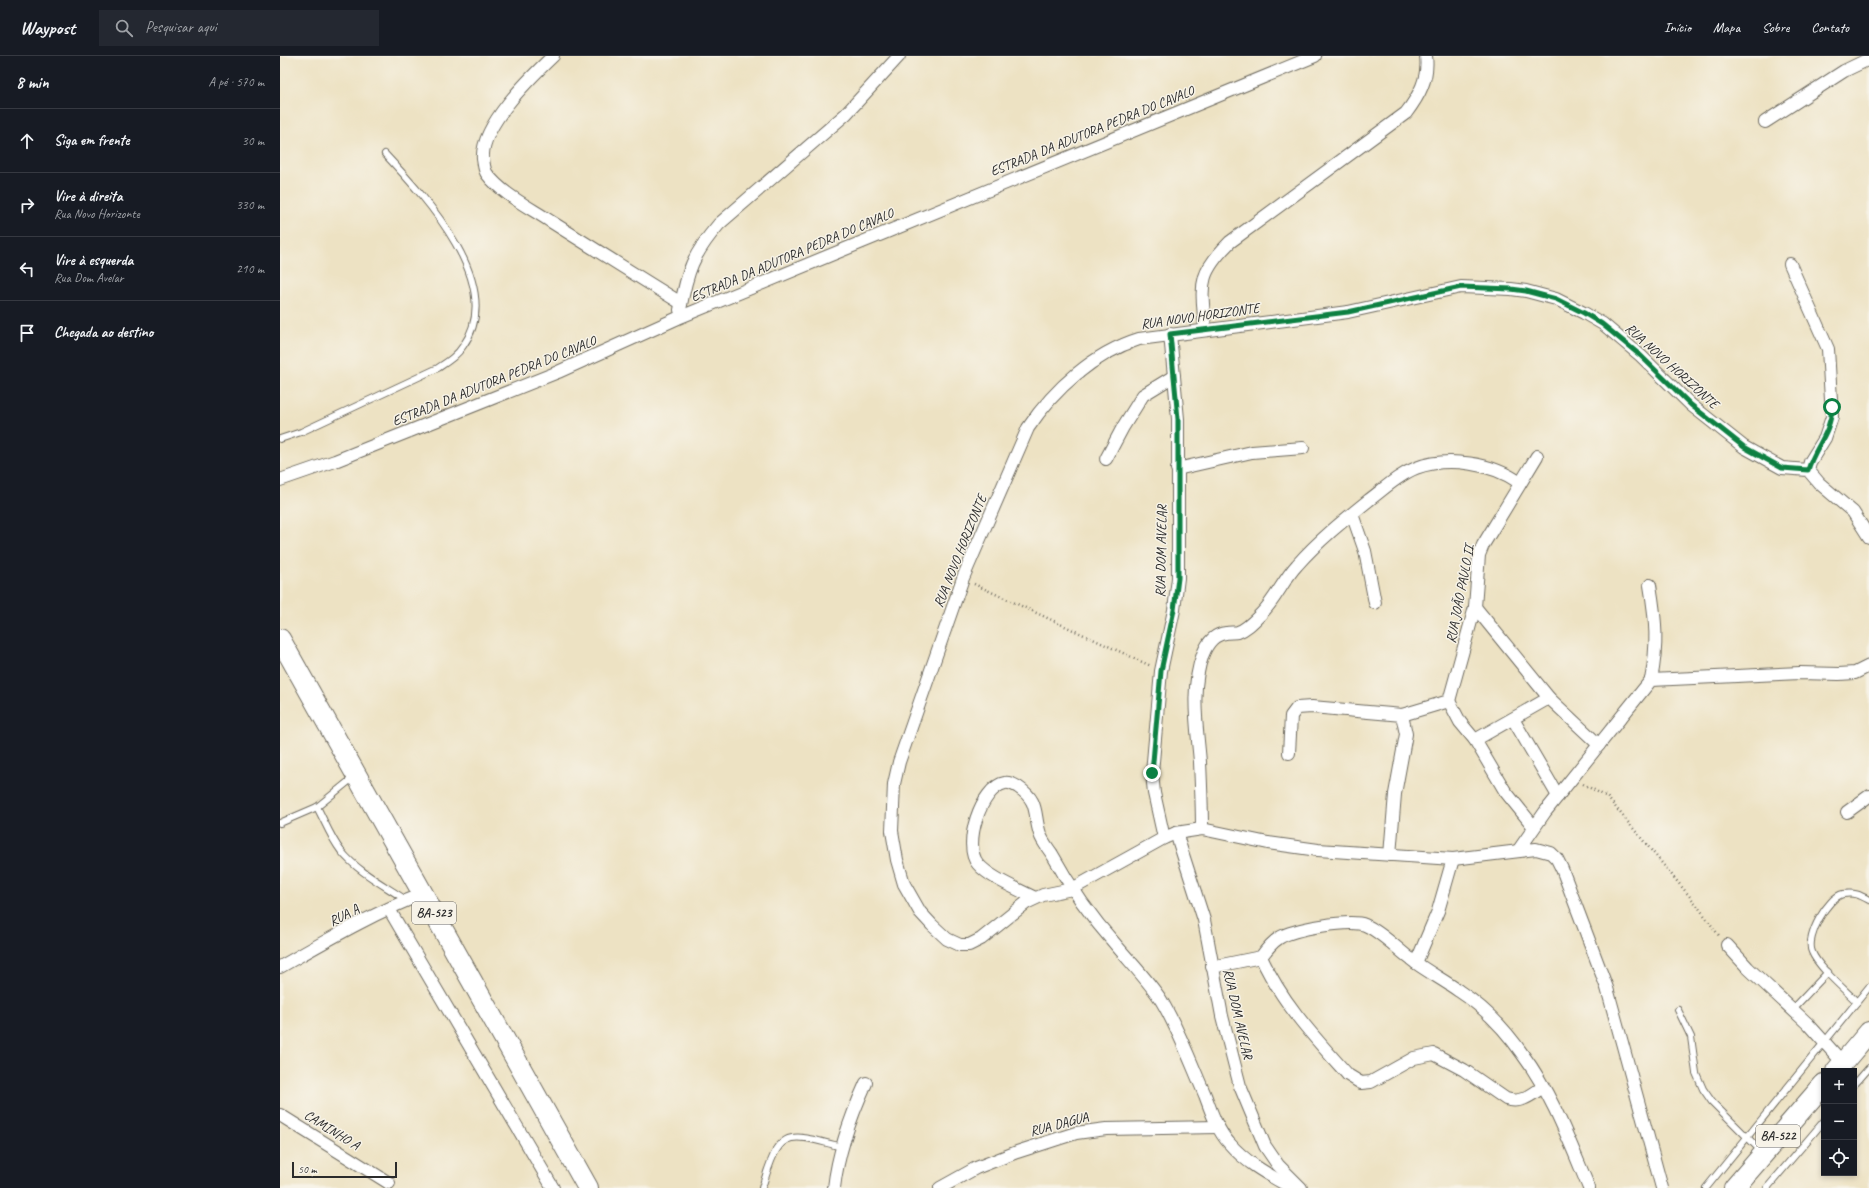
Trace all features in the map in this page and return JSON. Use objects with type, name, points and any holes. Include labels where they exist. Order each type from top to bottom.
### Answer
[{"type":"main road","name":"BA-523","points":[[280,639],[356,775],[414,897],[588,1188]]},
{"type":"main road","points":[[1839,1067],[1869,1032]]},
{"type":"main road","name":"BA-522","points":[[1734,1188],[1821,1087]]},
{"type":"street","points":[[553,56],[530,78],[509,102],[495,123],[486,143],[483,158],[486,173],[499,187],[681,303]]},
{"type":"street","points":[[678,318],[690,267],[702,244],[719,224],[846,114],[899,56]]},
{"type":"street","name":"ESTRADA DA ADUTORA PEDRA DO CAVALO","points":[[280,480],[335,461],[463,411],[613,349],[678,318],[1315,56]]},
{"type":"street","points":[[1205,330],[1202,285],[1205,272],[1216,256],[1230,242],[1406,113],[1414,102],[1425,77],[1427,64],[1426,56]]},
{"type":"street","points":[[1765,122],[1844,71],[1869,59]]},
{"type":"street","points":[[1790,264],[1828,349],[1832,418],[1825,438],[1810,462],[1808,470],[1819,483],[1853,512],[1869,537]]},
{"type":"street","name":"RUA NOVO HORIZONTE","points":[[1036,898],[1010,914],[981,939],[969,945],[960,945],[947,939],[932,926],[920,912],[904,884],[892,831],[892,804],[896,777],[907,738],[929,679],[963,578],[1021,442],[1035,418],[1066,384],[1103,355],[1123,344],[1139,339],[1348,312],[1461,287],[1511,289],[1556,299],[1584,313],[1618,336],[1641,356],[1691,405],[1744,447],[1782,468],[1808,470]]},
{"type":"street","name":"RUA DOM AVELAR","points":[[1164,838],[1154,793],[1152,773],[1161,671],[1174,610],[1178,578],[1178,419],[1170,334]]},
{"type":"street","points":[[1106,459],[1126,421],[1143,395],[1174,376]]},
{"type":"street","points":[[1177,469],[1252,452],[1303,448]]},
{"type":"street","name":"RUA JOÃO PAULO II","points":[[1449,701],[1475,607],[1479,562],[1483,545],[1538,456]]},
{"type":"street","points":[[1202,828],[1201,784],[1195,712],[1198,672],[1207,644],[1218,635],[1225,633],[1237,633],[1253,622],[1275,598],[1297,565],[1352,514],[1405,473],[1430,464],[1482,465],[1503,473],[1520,483]]},
{"type":"street","points":[[1352,514],[1365,551],[1375,603]]},
{"type":"street","points":[[1518,850],[1572,778],[1651,680],[1656,654],[1657,637],[1650,585]]},
{"type":"street","points":[[1475,607],[1549,698],[1598,745]]},
{"type":"street","points":[[1651,680],[1800,673],[1855,673],[1869,666]]},
{"type":"street","points":[[1475,740],[1549,698]]},
{"type":"street","points":[[1289,753],[1291,716],[1297,708],[1312,707],[1402,715],[1449,701],[1460,722],[1475,740],[1504,791],[1534,827]]},
{"type":"street","points":[[1390,855],[1395,787],[1406,734],[1402,715]]},
{"type":"street","points":[[1513,719],[1558,796]]},
{"type":"street","points":[[1292,1188],[1259,1170],[1244,1159],[1228,1142],[1218,1127],[1182,1043],[1161,1000],[1151,985],[1114,944],[1072,889],[1040,834],[1037,814],[1032,802],[1019,788],[1013,784],[1005,783],[994,789],[984,800],[977,817],[972,840],[972,854],[976,863],[985,871],[1036,898],[1043,895],[1072,889],[1164,838],[1176,833],[1202,828],[1289,846],[1357,854],[1453,859],[1518,850],[1536,849],[1545,850],[1551,853],[1558,859],[1607,988],[1662,1188]]},
{"type":"street","points":[[1847,812],[1869,796]]},
{"type":"street","name":"RUA DOM AVELAR","points":[[1176,833],[1204,920],[1212,967],[1230,1049],[1240,1086],[1265,1146],[1278,1166],[1301,1188]]},
{"type":"street","points":[[1416,963],[1438,911],[1453,859]]},
{"type":"street","name":"RUA A","points":[[280,967],[330,938],[414,897]]},
{"type":"street","points":[[389,909],[553,1188]]},
{"type":"street","points":[[1212,967],[1261,957],[1271,943],[1281,937],[1332,924],[1364,924],[1374,930],[1416,963],[1461,991],[1496,1021],[1524,1055],[1543,1087],[1589,1188]]},
{"type":"street","points":[[1727,945],[1748,968],[1793,1009],[1824,1041],[1839,1067]]},
{"type":"street","points":[[1261,957],[1277,989],[1287,1004],[1348,1075],[1361,1083],[1371,1082],[1414,1058],[1434,1054],[1460,1067],[1506,1099],[1513,1101],[1522,1100],[1543,1087]]},
{"type":"street","points":[[834,1188],[842,1147],[853,1113],[866,1083]]},
{"type":"street","name":"CAMINHO A","points":[[280,1115],[389,1183]]},
{"type":"street","name":"RUA DAGUA","points":[[940,1188],[976,1168],[1017,1152],[1076,1133],[1106,1129],[1218,1127]]},
{"type":"lane","points":[[280,439],[301,432],[438,368],[457,354],[464,346],[474,324],[476,308],[475,290],[468,268],[457,246],[420,193],[385,154]]},
{"type":"lane","points":[[280,823],[317,807],[356,775]]},
{"type":"lane","points":[[317,807],[342,851],[361,870],[414,897]]},
{"type":"lane","points":[[1857,1002],[1817,961],[1811,951],[1811,938],[1817,922],[1829,904],[1842,894],[1856,893],[1869,900]]},
{"type":"lane","points":[[1793,1009],[1828,972]]},
{"type":"lane","points":[[1706,1188],[1869,987]]},
{"type":"lane","points":[[1678,1010],[1691,1037],[1696,1073],[1703,1089],[1712,1102],[1763,1153]]},
{"type":"lane","points":[[1857,1082],[1869,1068]]},
{"type":"lane","points":[[1767,1188],[1821,1125]]},
{"type":"lane","points":[[762,1188],[773,1154],[786,1140],[793,1137],[801,1137],[842,1147]]},
{"type":"path","points":[[963,578],[1161,671]]},
{"type":"path","points":[[1572,778],[1607,797],[1696,904],[1727,945]]},
{"type":"route","points":[[1152,773],[1161,671],[1177,593],[1179,554],[1177,469],[1178,419],[1170,334],[1348,312],[1446,289],[1461,287],[1511,289],[1526,291],[1556,299],[1602,324],[1641,356],[1657,374],[1732,440],[1782,468],[1808,470],[1810,462],[1830,427],[1832,407]]}]
